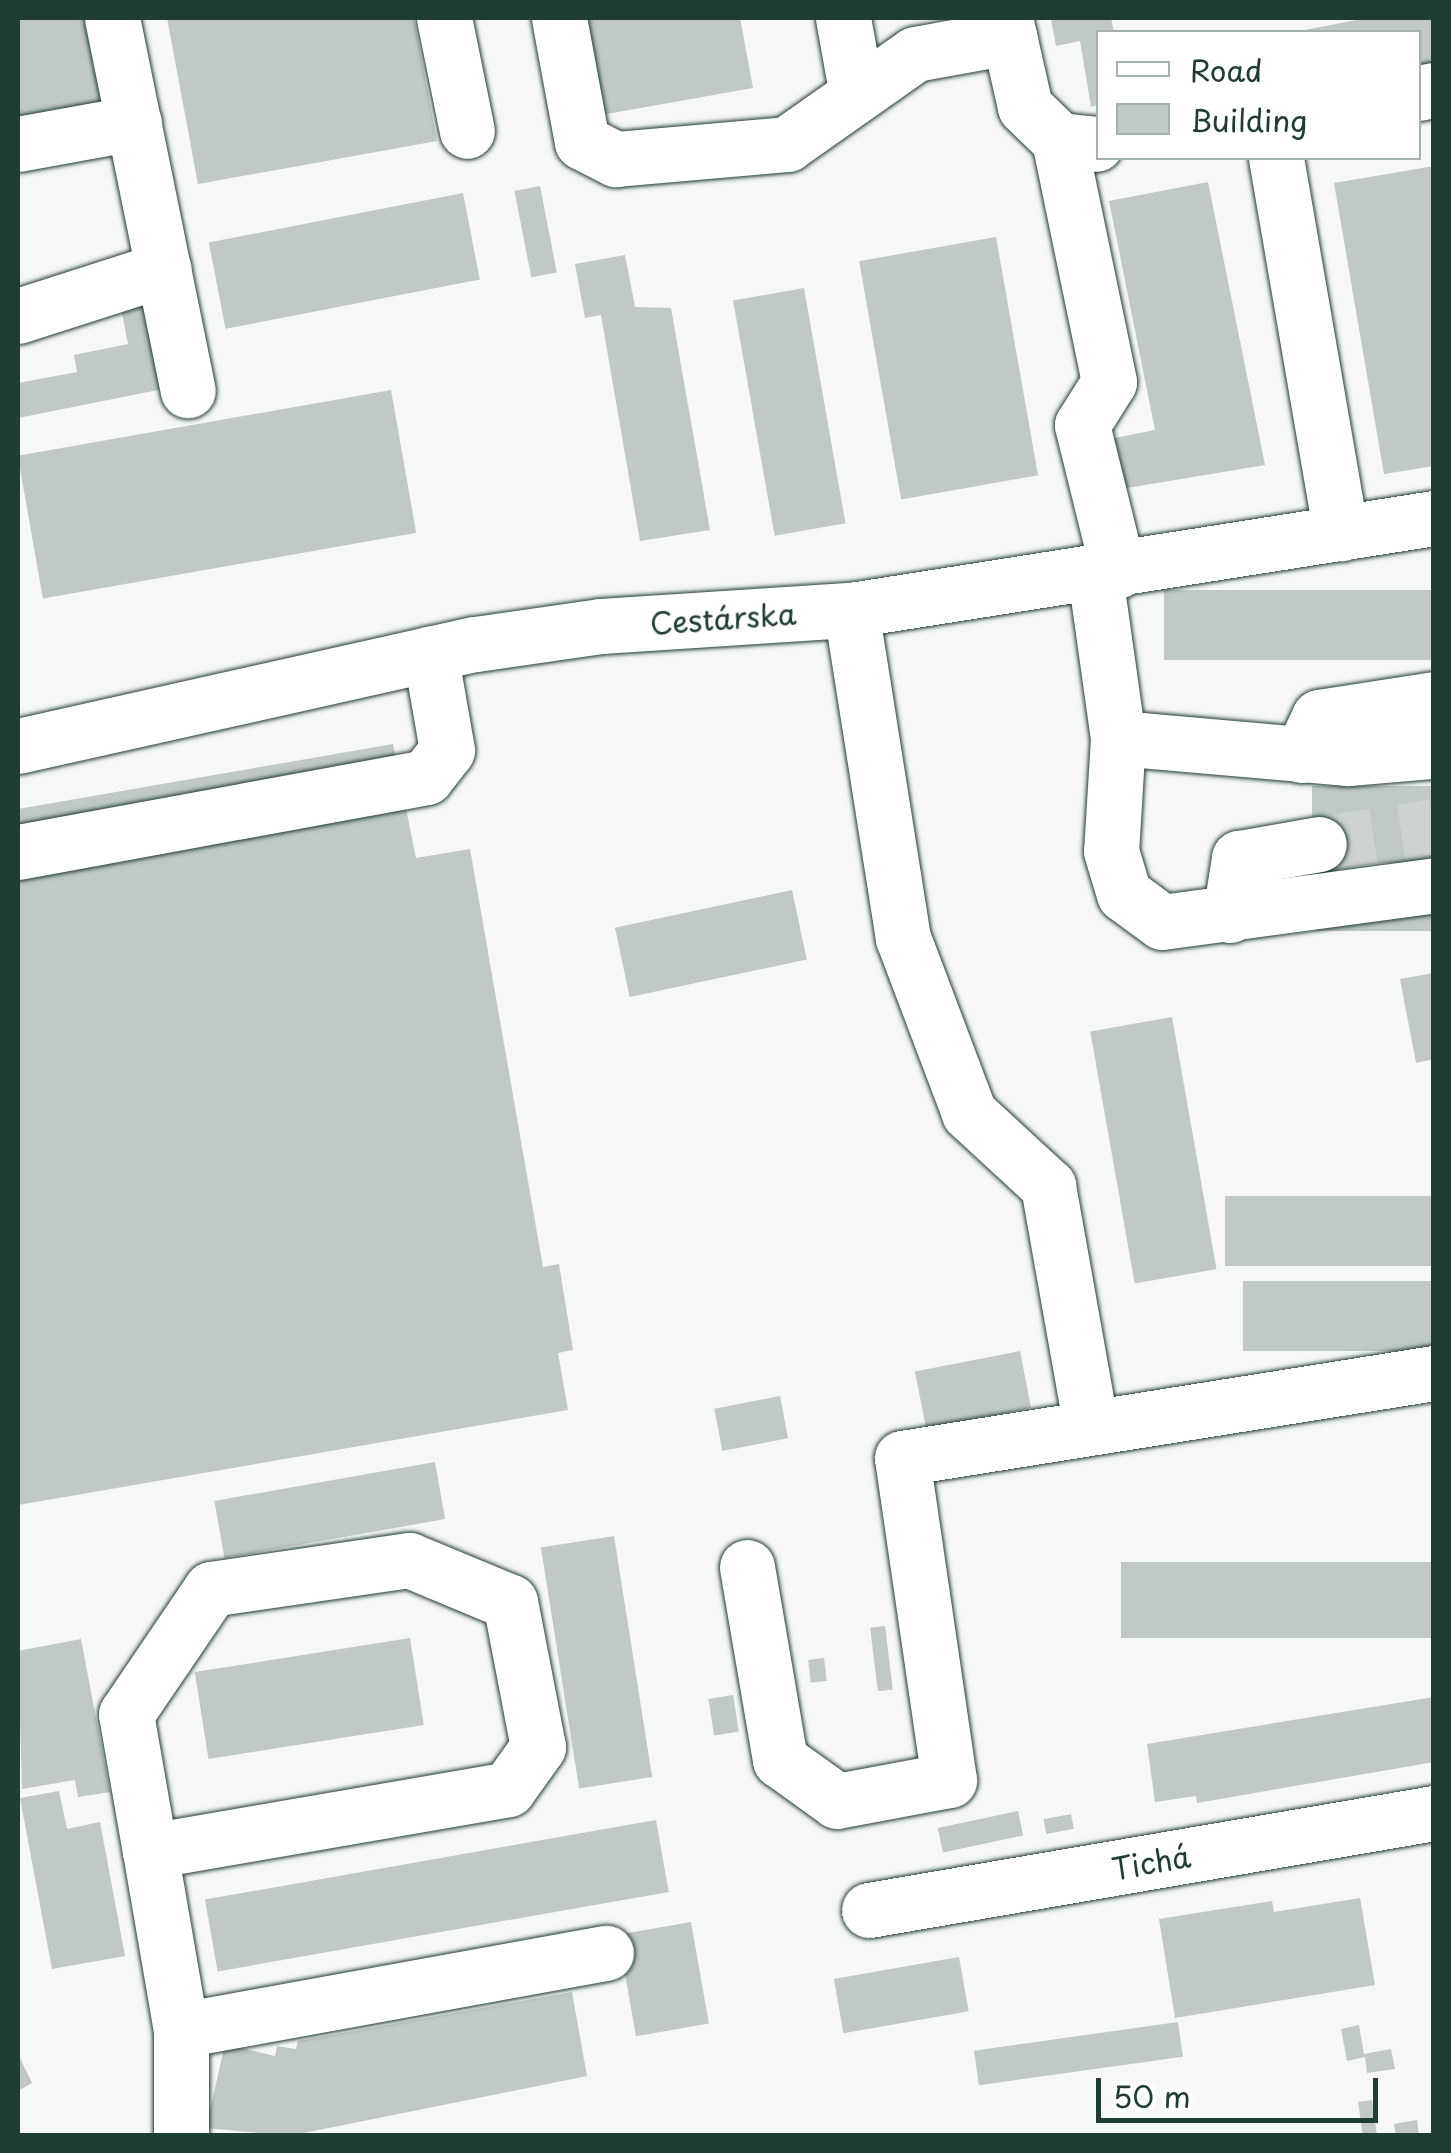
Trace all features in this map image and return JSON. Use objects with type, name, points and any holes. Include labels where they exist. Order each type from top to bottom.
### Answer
[{"type":"street","points":[[112,18],[188,390]]},
{"type":"street","points":[[444,18],[467,131]]},
{"type":"street","points":[[560,18],[582,142],[616,159],[786,144],[856,90],[914,54],[1007,28],[1024,107],[1079,142],[1109,382],[1082,424],[1106,573],[1118,738],[1109,797],[1124,894],[1162,922],[1230,916],[1434,885]]},
{"type":"street","points":[[843,18],[856,90]]},
{"type":"street","points":[[18,144],[134,123]]},
{"type":"street","points":[[1276,160],[1341,533]]},
{"type":"street","points":[[18,316],[164,269]]},
{"type":"street","name":"Cestárska","points":[[18,746],[430,653],[601,626],[851,610],[1106,573],[1434,518]]},
{"type":"street","points":[[851,610],[904,938],[968,1113],[1048,1186],[1091,1427]]},
{"type":"street","points":[[18,852],[426,777],[447,750],[430,653]]},
{"type":"street","points":[[1301,754],[1319,718],[1434,699]]},
{"type":"street","points":[[1118,738],[1301,754],[1434,751]]},
{"type":"street","points":[[1230,916],[1240,858],[1319,844]]},
{"type":"street","points":[[747,1566],[780,1760],[837,1801],[949,1780],[902,1458],[1434,1373]]},
{"type":"street","points":[[150,1851],[508,1789],[538,1747],[510,1602],[409,1560],[211,1589],[126,1714],[150,1851],[182,2030],[182,2136]]},
{"type":"street","name":"Tichá","points":[[869,1910],[1434,1813]]},
{"type":"street","points":[[182,2030],[606,1953]]},
{"type":"building","points":[[18,18],[89,18],[104,101],[18,117]]},
{"type":"building","points":[[167,18],[414,18],[437,141],[198,184]]},
{"type":"building","points":[[584,18],[740,18],[753,88],[601,115]]},
{"type":"building","points":[[1111,18],[1114,30],[1096,30],[1096,106],[1091,107],[1080,41],[1056,46],[1051,19]]},
{"type":"building","points":[[1367,18],[1434,18],[1434,71],[1421,68],[1421,30],[1304,30]]},
{"type":"building","points":[[1434,166],[1434,466],[1384,474],[1334,183]]},
{"type":"building","points":[[1208,182],[1265,465],[1115,490],[1105,440],[1155,430],[1109,201]]},
{"type":"building","points":[[540,186],[557,272],[531,277],[514,191]]},
{"type":"building","points":[[463,193],[480,279],[226,329],[209,242]]},
{"type":"building","points":[[996,237],[1038,475],[901,499],[859,261]]},
{"type":"building","points":[[625,255],[635,307],[671,308],[710,530],[640,541],[601,315],[585,318],[575,264]]},
{"type":"building","points":[[144,288],[163,389],[18,418],[18,383],[77,372],[74,355],[128,344],[118,293]]},
{"type":"building","points":[[804,288],[846,523],[775,536],[733,301]]},
{"type":"building","points":[[391,390],[416,533],[43,599],[18,456]]},
{"type":"building","points":[[1164,590],[1434,590],[1434,660],[1164,660]]},
{"type":"building","points":[[393,744],[416,858],[470,849],[543,1267],[559,1264],[573,1350],[558,1353],[568,1410],[18,1505],[18,809]]},
{"type":"building","points":[[1312,786],[1434,786],[1434,863],[1312,863]]},
{"type":"building","points":[[792,890],[807,959],[630,997],[615,928]]},
{"type":"building","points":[[1315,896],[1434,896],[1434,931],[1315,931]]},
{"type":"building","points":[[1434,973],[1434,1059],[1416,1063],[1400,979]]},
{"type":"building","points":[[1172,1017],[1216,1269],[1135,1284],[1090,1031]]},
{"type":"building","points":[[1225,1196],[1434,1196],[1434,1266],[1225,1266]]},
{"type":"building","points":[[1243,1281],[1434,1281],[1434,1351],[1243,1351]]},
{"type":"building","points":[[1020,1351],[1031,1408],[926,1428],[915,1371]]},
{"type":"building","points":[[780,1396],[788,1438],[722,1451],[714,1409]]},
{"type":"building","points":[[435,1462],[445,1519],[224,1558],[214,1501]]},
{"type":"building","points":[[614,1536],[652,1777],[579,1789],[541,1548]]},
{"type":"building","points":[[1121,1562],[1434,1562],[1434,1638],[1121,1638]]},
{"type":"building","points":[[885,1626],[893,1690],[878,1691],[870,1628]]},
{"type":"building","points":[[410,1638],[424,1725],[208,1759],[195,1672]]},
{"type":"building","points":[[81,1639],[110,1792],[78,1797],[75,1780],[22,1789],[18,1651]]},
{"type":"building","points":[[824,1658],[827,1681],[811,1683],[808,1660]]},
{"type":"building","points":[[733,1695],[739,1732],[714,1735],[708,1699]]},
{"type":"building","points":[[1434,1697],[1434,1762],[1197,1803],[1196,1796],[1155,1802],[1147,1744]]},
{"type":"building","points":[[59,1791],[67,1829],[100,1822],[125,1956],[52,1969],[20,1798]]},
{"type":"building","points":[[1018,1811],[1023,1835],[943,1853],[938,1828]]},
{"type":"building","points":[[1071,1814],[1074,1829],[1046,1834],[1044,1819]]},
{"type":"building","points":[[656,1820],[669,1892],[218,1971],[205,1900]]},
{"type":"building","points":[[1360,1898],[1375,1985],[1175,2018],[1159,1919],[1272,1901],[1274,1912]]},
{"type":"building","points":[[691,1922],[709,2023],[636,2036],[618,1935]]},
{"type":"building","points":[[959,1957],[969,2011],[843,2033],[834,1979]]},
{"type":"building","points":[[572,1992],[587,2076],[289,2136],[206,2128],[225,2044],[275,2056],[277,2046],[296,2049],[298,2041]]},
{"type":"building","points":[[1178,2022],[1183,2057],[979,2085],[974,2051]]},
{"type":"building","points":[[1359,2025],[1364,2054],[1391,2049],[1395,2069],[1367,2073],[1365,2057],[1347,2061],[1341,2029]]},
{"type":"building","points":[[18,2054],[32,2083],[18,2091]]},
{"type":"building","points":[[1372,2100],[1377,2135],[1363,2136],[1358,2102]]},
{"type":"building","points":[[1417,2120],[1419,2136],[1396,2136],[1394,2124]]},
{"type":"tunnel","points":[[1319,844],[1434,826]]}]
